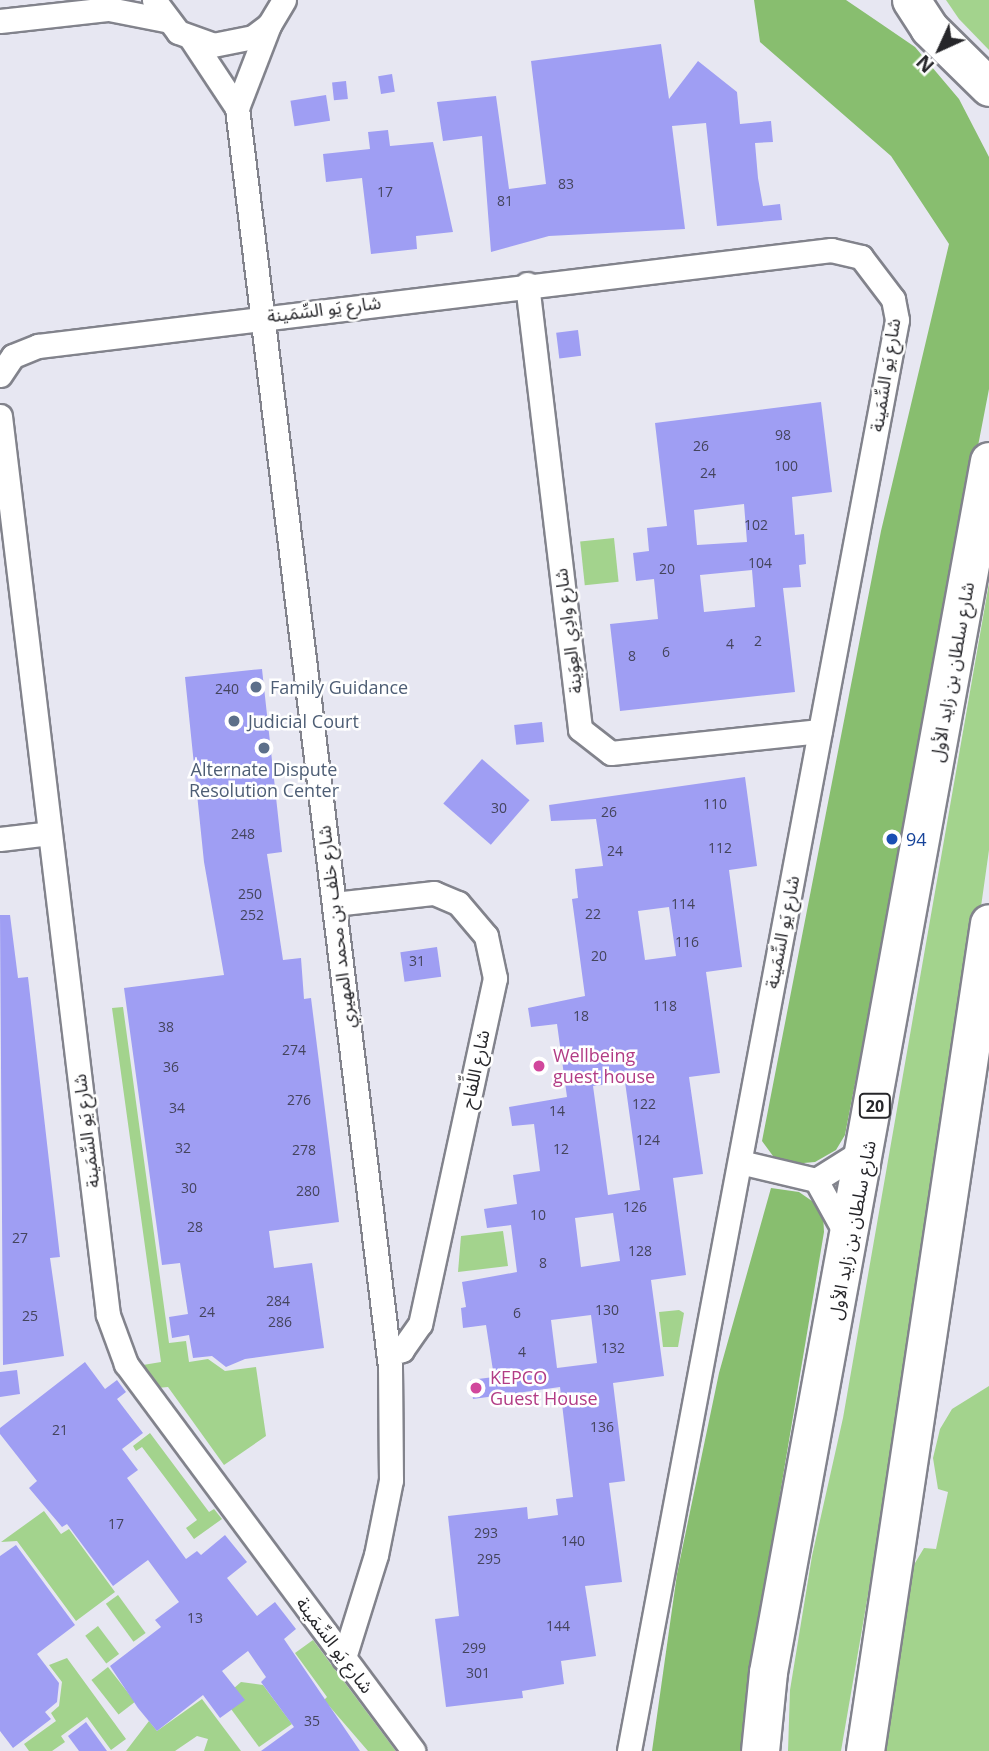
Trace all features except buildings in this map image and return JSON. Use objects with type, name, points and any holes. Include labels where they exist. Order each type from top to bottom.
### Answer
[{"type":"main road","points":[[920,14],[980,80],[989,110]]},
{"type":"main road","name":"شارع سلطان بن زايد الأول","points":[[760,1751],[768,1672],[867,1148],[989,461]]},
{"type":"main road","points":[[865,1751],[989,923]]},
{"type":"street","points":[[154,0],[165,20],[192,40],[233,44],[269,25],[287,2]]},
{"type":"street","points":[[891,0],[920,14]]},
{"type":"street","points":[[0,22],[108,9],[165,20]]},
{"type":"street","name":"شارع خلف بن محمد المهيري","points":[[237,108],[269,25]]},
{"type":"street","name":"شارع خلف بن محمد المهيري","points":[[192,40],[237,108],[389,1354],[391,1480],[376,1555],[344,1658]]},
{"type":"street","name":"شارع يَو السِّمَينة","points":[[0,375],[13,356],[37,346],[527,284],[831,250],[861,257],[880,278],[897,320],[629,1751]]},
{"type":"street","name":"شارع وادِي العِوَينة","points":[[527,284],[580,729],[611,753],[820,731]]},
{"type":"street","name":"شارع يَو السِّمَينة","points":[[0,416],[108,1315],[126,1364],[413,1751]]},
{"type":"street","points":[[0,839],[50,833]]},
{"type":"street","name":"شارع اللِّفاح","points":[[334,904],[434,893],[458,902],[486,936],[495,978],[420,1324],[402,1350],[389,1354]]},
{"type":"street","points":[[740,1162],[816,1180],[867,1148]]},
{"type":"street","points":[[816,1180],[850,1240]]},
{"type":"green space","points":[[754,0],[846,0],[915,47],[959,99],[989,157],[989,389],[845,1135],[836,1150],[815,1162],[792,1164],[773,1156],[762,1141],[881,531],[949,244],[891,156],[760,42]]},
{"type":"green space","points":[[946,0],[989,0],[989,50],[959,19]]},
{"type":"green space","points":[[614,538],[619,582],[585,585],[580,542]]},
{"type":"green space","points":[[989,583],[989,850],[955,1091],[841,1751],[788,1751],[790,1690],[812,1556],[843,1418]]},
{"type":"green space","points":[[123,1007],[169,1343],[186,1341],[189,1362],[208,1359],[225,1371],[256,1367],[266,1436],[224,1465],[168,1387],[157,1388],[143,1365],[161,1362],[112,1008]]},
{"type":"green space","points":[[771,1188],[799,1192],[812,1201],[823,1212],[824,1232],[752,1661],[746,1751],[652,1751],[677,1574],[719,1373]]},
{"type":"green space","points":[[503,1231],[508,1266],[458,1272],[461,1236]]},
{"type":"green space","points":[[679,1310],[684,1313],[678,1347],[663,1347],[659,1312]]},
{"type":"green space","points":[[989,1386],[989,1751],[883,1751],[909,1573],[924,1548],[936,1549],[948,1492],[938,1489],[933,1458],[940,1429],[952,1409]]},
{"type":"green space","points":[[150,1433],[209,1512],[214,1509],[222,1519],[194,1539],[186,1528],[197,1520],[142,1447],[136,1451],[133,1446]]},
{"type":"green space","points":[[44,1511],[61,1534],[69,1529],[115,1592],[76,1621],[17,1541],[1,1542]]},
{"type":"green space","points":[[118,1595],[146,1633],[133,1642],[106,1604]]},
{"type":"green space","points":[[98,1626],[119,1654],[106,1664],[85,1636]]},
{"type":"green space","points":[[313,1640],[395,1751],[368,1751],[324,1700],[327,1697],[295,1653]]},
{"type":"green space","points":[[67,1658],[126,1739],[111,1750],[87,1717],[61,1736],[65,1742],[52,1751],[29,1751],[24,1744],[56,1721],[51,1713],[59,1706],[62,1682],[49,1665]]},
{"type":"green space","points":[[108,1667],[135,1702],[119,1715],[91,1680]]},
{"type":"green space","points":[[241,1682],[263,1685],[292,1724],[259,1747],[231,1709],[233,1689]]},
{"type":"green space","points":[[202,1699],[241,1751],[204,1751],[208,1739],[197,1736],[175,1751],[126,1751],[149,1721],[157,1731]]},
{"type":"place","name":"Family Guidance","points":[[256,687]]},
{"type":"place","name":"Judicial Court","points":[[234,721]]},
{"type":"place","name":"Alternate Dispute Resolution Center","points":[[264,748]]},
{"type":"place","name":"94","points":[[892,839]]},
{"type":"place","name":"Wellbeing guest house","points":[[539,1066]]},
{"type":"place","name":"KEPCO Guest House","points":[[476,1388]]}]
